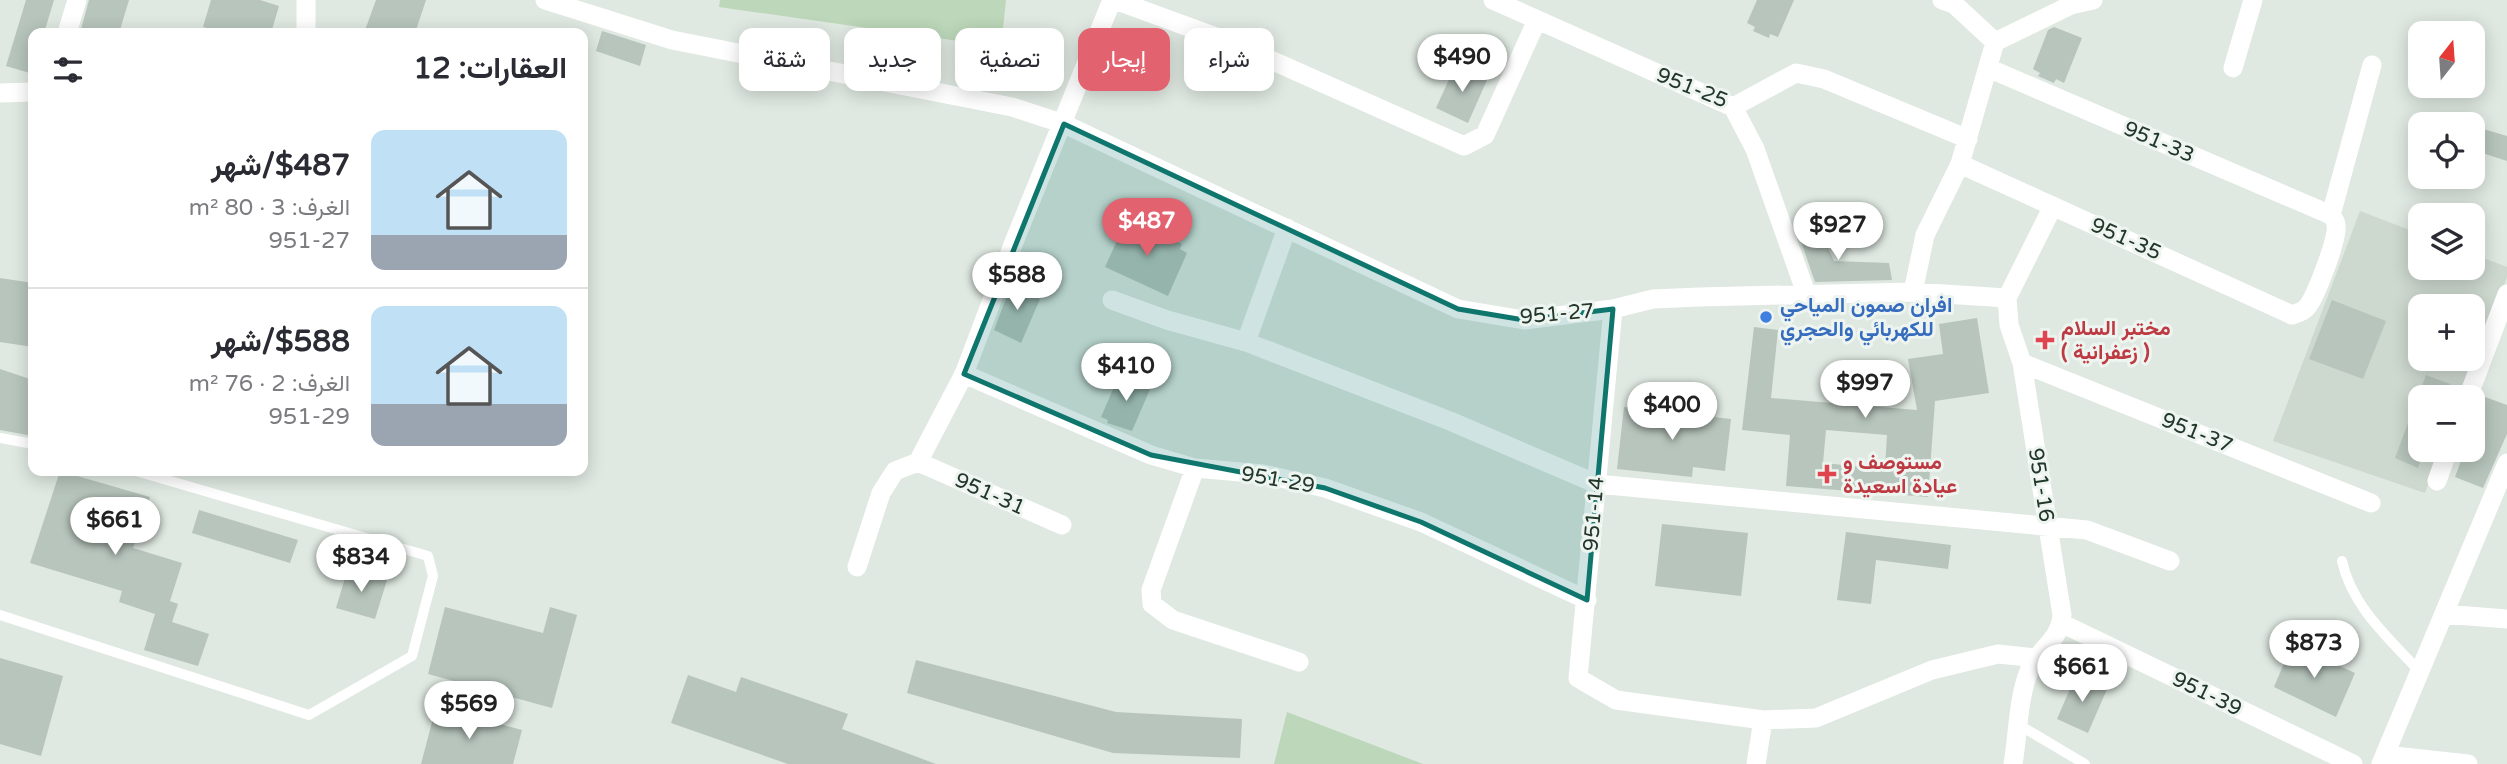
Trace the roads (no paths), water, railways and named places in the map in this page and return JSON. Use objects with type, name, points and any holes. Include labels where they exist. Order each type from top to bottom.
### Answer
[{"type":"street","points":[[69,28],[77,0]]},
{"type":"street","points":[[306,0],[306,28]]},
{"type":"street","name":"951-27","points":[[545,0],[672,40],[1012,107],[1064,124],[1458,309],[1524,320],[1612,309],[1653,299],[1913,292],[2007,298]]},
{"type":"street","points":[[858,567],[865,535],[881,493],[895,471],[918,462],[964,374],[1014,242],[1113,0],[1235,44],[1464,146],[1486,135],[1537,20]]},
{"type":"street","name":"951-25","points":[[1493,0],[1733,107],[1796,73],[1824,79],[1968,139]]},
{"type":"street","points":[[1942,0],[1954,4],[1995,42]]},
{"type":"street","points":[[1913,292],[1925,235],[1960,164],[1995,42],[2071,5],[2093,0]]},
{"type":"street","points":[[2232,68],[2251,0]]},
{"type":"street","points":[[2331,215],[2372,65]]},
{"type":"street","name":"951-33","points":[[1988,68],[2331,215]]},
{"type":"street","points":[[0,93],[28,92]]},
{"type":"street","points":[[1733,107],[1755,149],[1807,296]]},
{"type":"street","name":"951-35","points":[[1960,164],[2292,314],[2307,307],[2314,293],[2335,239],[2336,225],[2331,215]]},
{"type":"street","points":[[2007,298],[2053,206]]},
{"type":"street","points":[[1246,342],[1287,229]]},
{"type":"street","points":[[2472,385],[2507,293]]},
{"type":"street","name":"951-16","points":[[2007,298],[2008,325],[2022,363],[2061,623]]},
{"type":"street","points":[[1112,300],[1167,320],[1246,342],[1450,421],[1597,484],[2087,530],[2170,561]]},
{"type":"street","name":"951-14","points":[[1612,309],[1578,678],[1616,700],[1763,720]]},
{"type":"street","name":"951-37","points":[[2022,363],[2371,503]]},
{"type":"street","name":"951-29","points":[[964,374],[1151,455],[1195,468],[1263,474],[1325,488],[1432,527],[1587,600]]},
{"type":"street","name":"951-31","points":[[918,462],[1062,526]]},
{"type":"street","points":[[2437,481],[2444,462]]},
{"type":"street","points":[[2468,764],[2383,760],[2506,466]]},
{"type":"street","points":[[1195,468],[1151,590],[1152,604],[1173,620],[1299,662]]},
{"type":"street","points":[[2444,614],[2507,619]]},
{"type":"street","points":[[2013,764],[2025,681],[2037,657],[2055,638],[2061,623]]},
{"type":"street","name":"951-39","points":[[2061,623],[2354,764]]},
{"type":"street","points":[[1756,764],[1763,720],[1816,718],[1921,674],[1997,654],[2037,657]]},
{"type":"lane","points":[[0,438],[28,443]]},
{"type":"lane","points":[[0,615],[309,715],[412,656],[433,576],[428,556],[153,476]]},
{"type":"lane","points":[[2342,561],[2347,582],[2357,602],[2420,672]]},
{"type":"lane","points":[[2019,725],[2085,764]]},
{"type":"place","name":"افران صمون المياحي للكهربائي والحجري","points":[[1766,317]]},
{"type":"place","name":"مختبر السلام ( زعفرانية )","points":[[2045,340]]},
{"type":"place","name":"مستوصف و عيادة اسعيدة","points":[[1827,474]]}]
